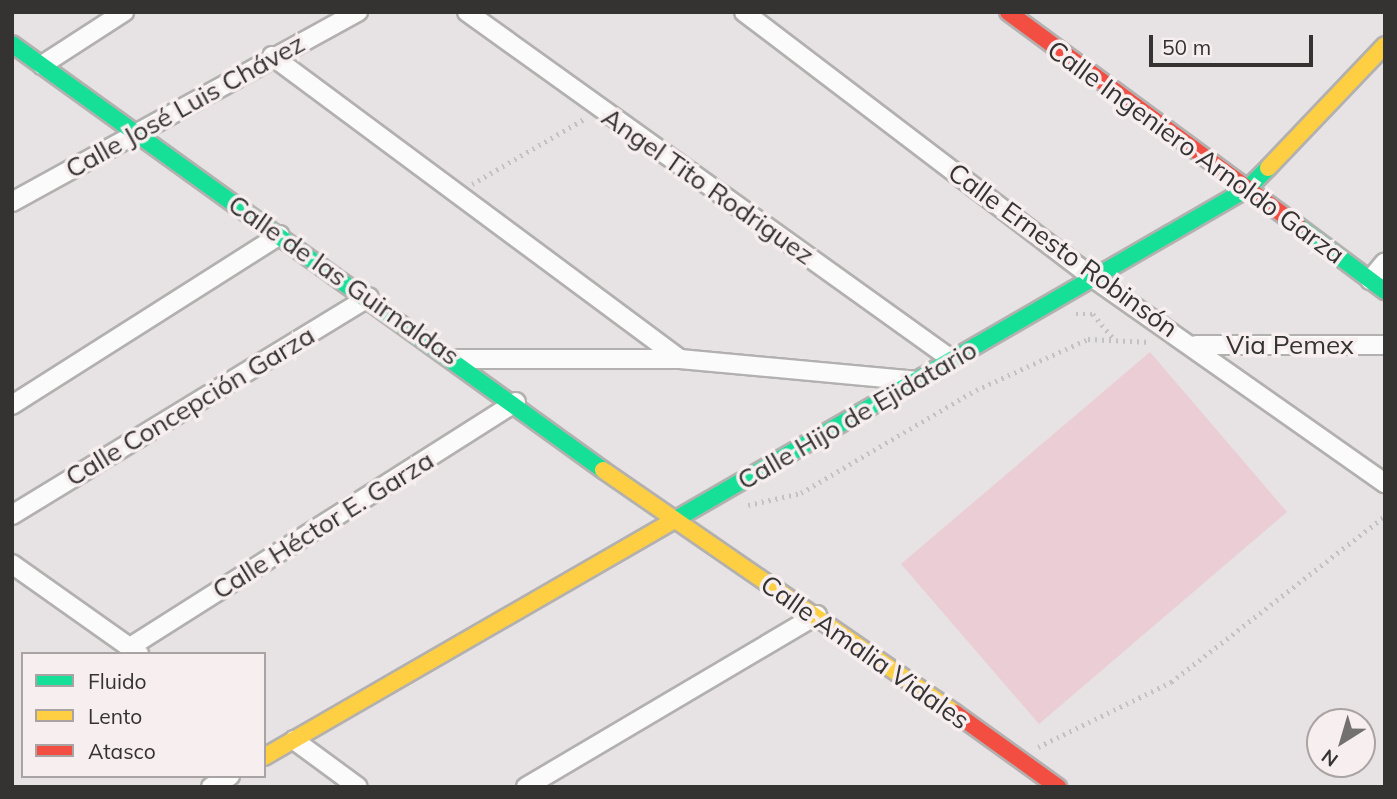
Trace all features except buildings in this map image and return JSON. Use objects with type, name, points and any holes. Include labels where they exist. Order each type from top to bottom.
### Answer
[{"type":"street","points":[[42,65],[124,12]]},
{"type":"street","name":"Calle José Luis Chávez","points":[[12,202],[272,56],[358,12]]},
{"type":"street","name":"Angel Tito Rodriguez","points":[[467,12],[600,110],[951,359]]},
{"type":"street","name":"Calle Ernesto Robinsón","points":[[744,12],[1093,278],[1196,345],[1385,483]]},
{"type":"street","name":"Calle Ingeniero Arnoldo Garza","points":[[1008,12],[1378,285]]},
{"type":"street","name":"Calle de las Guirnaldas","points":[[12,44],[516,402],[670,522]]},
{"type":"street","name":"Calle Hijo de Ejidatario","points":[[267,751],[293,740],[1247,189],[1385,45]]},
{"type":"street","points":[[272,56],[680,359]]},
{"type":"street","points":[[12,404],[280,235]]},
{"type":"street","points":[[1378,285],[1385,262]]},
{"type":"street","name":"Calle Concepción Garza","points":[[12,515],[369,298]]},
{"type":"street","name":"Via Pemex","points":[[1196,345],[1385,345]]},
{"type":"street","points":[[455,359],[680,359],[915,381]]},
{"type":"street","name":"Calle Héctor E. Garza","points":[[134,651],[516,402]]},
{"type":"street","name":"Calle Amalia Vidales","points":[[670,522],[817,615],[1058,787]]},
{"type":"street","points":[[12,564],[134,651]]},
{"type":"street","points":[[526,787],[817,615]]},
{"type":"street","points":[[293,740],[358,787]]},
{"type":"street","points":[[211,787],[227,778]]},
{"type":"path","points":[[456,193],[600,110]]},
{"type":"path","points":[[736,508],[801,493],[976,390],[1088,339],[1156,342]]},
{"type":"path","points":[[1017,758],[1171,682],[1385,516]]},
{"type":"shaded area","points":[[1150,352],[1287,512],[1039,724],[901,564]]},
{"type":"traffic: fast","points":[[12,44],[603,470]]},
{"type":"traffic: fast","points":[[671,522],[1247,189],[1268,168]]},
{"type":"traffic: fast","points":[[1298,226],[1385,291]]},
{"type":"traffic: slow","points":[[1268,168],[1385,45]]},
{"type":"traffic: slow","points":[[603,470],[955,713]]},
{"type":"traffic: slow","points":[[266,756],[671,522]]},
{"type":"traffic: jam","points":[[1008,12],[1298,226]]},
{"type":"traffic: jam","points":[[955,713],[1058,787]]}]
